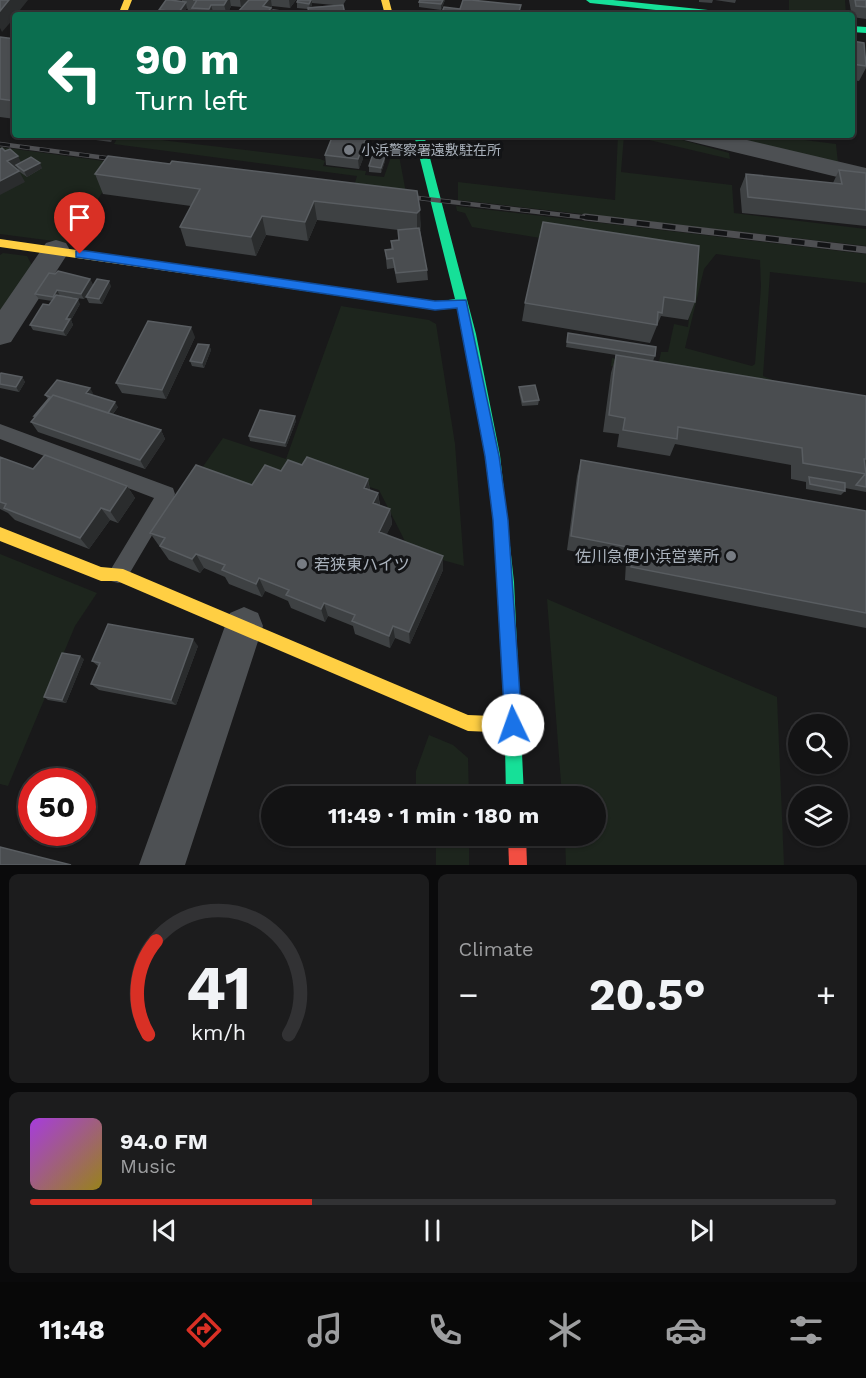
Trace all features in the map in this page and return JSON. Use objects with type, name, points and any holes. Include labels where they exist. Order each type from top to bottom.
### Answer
[{"type":"street","points":[[590,0],[679,5],[713,12]]},
{"type":"street","points":[[420,138],[462,303],[488,433],[501,520],[516,786]]},
{"type":"street","points":[[705,138],[866,177]]},
{"type":"street","points":[[0,243],[435,306],[462,303]]},
{"type":"street","points":[[0,334],[56,250]]},
{"type":"street","points":[[0,534],[101,574],[118,574],[468,723],[513,725]]},
{"type":"street","points":[[162,865],[244,626]]},
{"type":"street","points":[[517,846],[518,865]]},
{"type":"lane","points":[[0,431],[166,494],[118,574]]},
{"type":"shaded area","points":[[789,0],[845,0],[846,12],[789,12]]},
{"type":"shaded area","points":[[117,138],[144,138],[320,159],[325,161],[323,166],[366,171],[365,175],[384,177],[392,154],[398,150],[406,193],[354,186],[357,176],[114,144]]},
{"type":"shaded area","points":[[618,138],[624,138],[621,172],[732,185],[734,213],[866,229],[866,246],[458,200],[458,182],[615,200]]},
{"type":"shaded area","points":[[641,138],[675,138],[729,153],[730,159]]},
{"type":"shaded area","points":[[735,138],[789,138],[836,144],[838,163]]},
{"type":"shaded area","points":[[0,147],[260,182],[115,173],[69,243],[0,234]]},
{"type":"shaded area","points":[[456,206],[866,254],[866,283],[770,272],[763,376],[820,400],[758,392],[611,366],[612,358],[658,366],[661,352],[668,352],[674,324],[688,327],[695,263],[472,227],[465,213],[457,211]],"holes":[[[716,254],[760,260],[761,287],[755,364],[752,366],[685,348],[704,269]]]},
{"type":"shaded area","points":[[3,253],[27,256],[33,267],[0,315],[0,255]]},
{"type":"shaded area","points":[[341,306],[429,320],[436,324],[455,444],[464,566],[410,551],[379,490],[309,468],[257,498],[197,475],[223,438],[286,459]]},
{"type":"shaded area","points":[[0,554],[97,593],[75,626],[8,786],[0,784]]},
{"type":"shaded area","points":[[547,599],[777,697],[784,865],[566,865],[565,846],[606,846],[606,786],[561,786]]},
{"type":"shaded area","points":[[429,735],[453,745],[468,758],[469,786],[416,786],[416,771]]},
{"type":"shaded area","points":[[469,846],[469,865],[436,865],[436,847]]},
{"type":"building","points":[[0,0],[9,0],[0,11]]},
{"type":"building","points":[[166,0],[186,2],[179,12],[159,10]]},
{"type":"building","points":[[197,0],[227,0],[224,5],[211,5],[209,9],[192,8]]},
{"type":"building","points":[[249,0],[268,0],[263,6],[271,8],[268,12],[238,12]]},
{"type":"building","points":[[298,0],[311,0],[309,4],[297,2]]},
{"type":"building","points":[[420,0],[443,0],[441,4],[419,2]]},
{"type":"building","points":[[463,0],[521,5],[519,12],[442,12],[444,7],[460,9]]},
{"type":"building","points":[[855,0],[866,0],[866,7],[856,6]]},
{"type":"building","points":[[343,5],[345,12],[309,12],[308,8]]},
{"type":"building","points":[[0,37],[12,39],[12,101],[0,99]]},
{"type":"building","points":[[855,42],[864,43],[866,66],[855,64]]},
{"type":"building","points":[[332,138],[366,138],[358,159],[325,155]]},
{"type":"building","points":[[0,149],[5,151],[10,149],[18,156],[7,161],[19,171],[0,181]]},
{"type":"building","points":[[373,154],[385,156],[381,168],[369,166]]},
{"type":"building","points":[[108,156],[170,164],[172,161],[417,191],[420,210],[417,213],[314,201],[305,222],[262,216],[251,237],[180,227],[200,189],[95,174]]},
{"type":"building","points":[[31,157],[40,163],[24,171],[16,165]]},
{"type":"building","points":[[839,170],[866,173],[866,210],[748,197],[746,174],[842,184]]},
{"type":"building","points":[[543,222],[699,246],[695,302],[664,297],[662,313],[658,312],[657,325],[525,303]]},
{"type":"building","points":[[419,228],[427,270],[396,273],[393,258],[387,259],[385,250],[393,249],[391,241],[399,240],[398,230]]},
{"type":"building","points":[[58,271],[90,279],[81,294],[57,290],[53,297],[35,294],[49,273],[55,274]]},
{"type":"building","points":[[97,279],[109,281],[99,299],[86,297]]},
{"type":"building","points":[[56,295],[78,299],[66,319],[70,319],[63,331],[30,325],[43,304],[49,305]]},
{"type":"building","points":[[148,321],[191,327],[162,390],[116,383]]},
{"type":"building","points":[[568,333],[656,347],[655,356],[567,342]]},
{"type":"building","points":[[198,344],[209,345],[202,363],[190,361]]},
{"type":"building","points":[[616,355],[866,396],[866,459],[864,459],[866,474],[803,463],[802,448],[678,427],[677,439],[623,430],[625,418],[609,415]]},
{"type":"building","points":[[1,373],[22,377],[16,387],[0,384]]},
{"type":"building","points":[[57,380],[90,388],[86,393],[115,402],[108,413],[53,395],[34,416],[50,397],[45,395]]},
{"type":"building","points":[[535,385],[539,400],[523,402],[519,387]]},
{"type":"building","points":[[53,395],[161,430],[140,460],[31,422]]},
{"type":"building","points":[[260,410],[295,416],[285,443],[249,436]]},
{"type":"building","points":[[45,455],[127,486],[110,511],[101,508],[80,538],[4,508],[6,504],[0,502],[0,457],[33,469]]},
{"type":"building","name":"若狭東ハイツ","points":[[307,457],[368,479],[364,488],[378,493],[373,503],[390,509],[379,532],[443,556],[409,632],[393,626],[389,636],[352,621],[355,615],[324,603],[321,609],[286,595],[289,590],[259,578],[256,584],[222,570],[225,565],[196,554],[192,559],[160,546],[165,538],[150,533],[196,465],[252,485],[265,465],[281,471],[288,460],[302,465]]},
{"type":"building","name":"佐川急便小浜営業所","points":[[581,460],[866,511],[866,613],[631,567],[633,548],[571,536]]},
{"type":"building","points":[[866,473],[866,487],[856,485]]},
{"type":"building","points":[[809,477],[845,483],[845,491],[810,484]]},
{"type":"building","points":[[108,624],[193,639],[171,700],[91,684],[100,663],[92,661]]},
{"type":"building","points":[[62,653],[80,656],[62,700],[44,697]]},
{"type":"building","points":[[0,847],[71,865],[0,865]]},
{"type":"railway","points":[[0,144],[121,160]]},
{"type":"railway","points":[[401,196],[598,219]]},
{"type":"railway","points":[[585,217],[866,250]]},
{"type":"traffic: fast","points":[[590,0],[700,12]]},
{"type":"traffic: fast","points":[[855,29],[866,30]]},
{"type":"traffic: fast","points":[[420,138],[469,334],[493,455],[507,582],[515,786]]},
{"type":"traffic: fast","points":[[285,284],[435,306],[462,303]]},
{"type":"traffic: slow","points":[[124,10],[128,0]]},
{"type":"traffic: slow","points":[[385,0],[388,12]]},
{"type":"traffic: slow","points":[[0,243],[285,284]]},
{"type":"traffic: slow","points":[[0,534],[101,574],[118,574],[468,723],[513,725]]},
{"type":"traffic: jam","points":[[517,846],[518,865]]},
{"type":"place","name":"小浜警察署遠敷駐在所","points":[[349,150]]},
{"type":"place","name":"佐川急便小浜営業所","points":[[731,556]]},
{"type":"place","name":"若狭東ハイツ","points":[[302,564]]},
{"type":"route","points":[[80,254],[435,306],[462,303],[478,375],[501,520],[513,725]]}]
